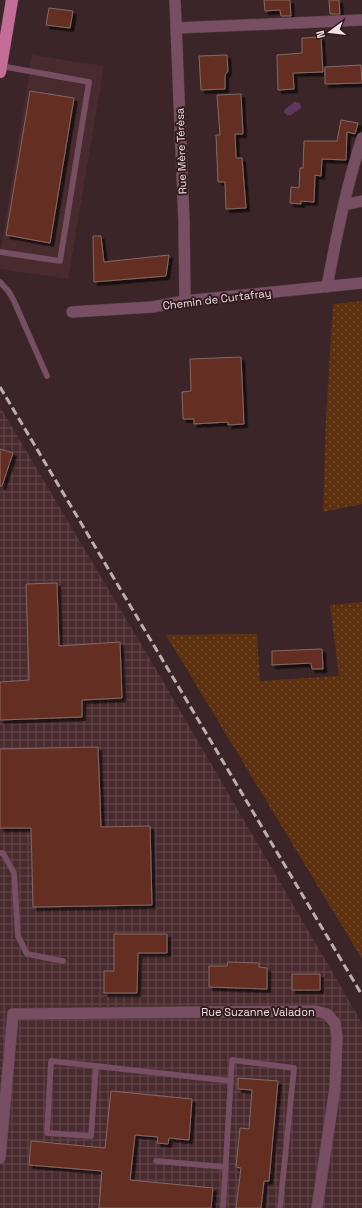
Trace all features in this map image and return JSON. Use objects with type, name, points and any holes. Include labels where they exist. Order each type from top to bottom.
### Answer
[{"type":"main road","points":[[0,69],[12,0]]},
{"type":"street","name":"Rue Mère Térèsa","points":[[175,0],[185,301]]},
{"type":"street","points":[[176,28],[362,20]]},
{"type":"street","points":[[327,287],[344,205],[362,138]]},
{"type":"street","points":[[344,205],[362,201]]},
{"type":"street","name":"Chemin de Curtafray","points":[[72,312],[152,307],[185,301],[362,283]]},
{"type":"street","name":"Rue Suzanne Valadon","points":[[0,1158],[13,1014],[316,1011],[327,1014],[335,1023],[337,1037],[335,1088],[317,1208]]},
{"type":"lane","points":[[0,69],[89,82],[60,261],[0,252]]},
{"type":"lane","points":[[0,282],[9,292],[14,301],[47,376]]},
{"type":"lane","points":[[0,853],[3,853],[14,873],[18,936],[27,954],[63,961]]},
{"type":"lane","points":[[223,1208],[232,1060],[294,1068],[280,1208]]},
{"type":"lane","points":[[96,1066],[91,1136],[47,1133],[51,1061],[231,1080]]},
{"type":"lane","points":[[156,1161],[226,1167]]},
{"type":"shaded area","points":[[32,55],[104,66],[68,279],[0,269],[0,256]]},
{"type":"shaded area","points":[[362,301],[362,504],[323,512],[326,417],[333,304]]},
{"type":"shaded area","points":[[0,407],[157,671],[362,1023],[362,1208],[0,1208]]},
{"type":"shaded area","points":[[362,602],[362,959],[166,635],[257,634],[260,681],[339,676],[330,605]]},
{"type":"water","points":[[295,102],[300,103],[301,108],[291,115],[287,115],[284,112],[285,109]]},
{"type":"building","points":[[264,0],[290,0],[291,16],[281,16],[280,10],[265,11]]},
{"type":"building","points":[[329,0],[339,0],[340,14],[330,14]]},
{"type":"building","points":[[49,8],[73,11],[70,28],[46,25]]},
{"type":"building","points":[[321,37],[323,72],[293,73],[294,89],[278,90],[277,55],[302,53],[302,38]]},
{"type":"building","points":[[227,55],[228,71],[225,75],[225,89],[201,90],[199,56]]},
{"type":"building","points":[[361,65],[362,83],[325,84],[325,67]]},
{"type":"building","points":[[30,91],[74,98],[50,243],[6,235]]},
{"type":"building","points":[[241,94],[243,134],[235,134],[236,158],[242,158],[246,208],[226,209],[225,182],[218,182],[216,135],[220,135],[217,95]]},
{"type":"building","points":[[341,120],[358,123],[355,134],[347,132],[346,160],[322,159],[321,176],[315,175],[314,202],[301,201],[301,204],[290,203],[291,187],[299,188],[300,168],[303,168],[304,141],[337,141]]},
{"type":"building","points":[[93,236],[101,236],[104,262],[169,255],[166,276],[94,282]]},
{"type":"building","points":[[241,357],[244,424],[228,425],[228,422],[194,424],[194,419],[183,419],[182,392],[191,391],[190,359]]},
{"type":"building","points":[[0,449],[13,453],[2,486],[0,486]]},
{"type":"building","points":[[57,583],[59,646],[120,642],[122,698],[82,700],[82,717],[0,720],[0,682],[29,680],[26,584]]},
{"type":"building","points":[[322,649],[323,669],[312,669],[311,663],[272,665],[272,651]]},
{"type":"building","points":[[98,747],[101,827],[150,826],[152,905],[33,907],[31,828],[0,828],[0,749]]},
{"type":"building","points":[[114,934],[167,934],[167,953],[138,953],[137,993],[104,993],[104,971],[114,971]]},
{"type":"building","points":[[228,962],[259,963],[259,967],[267,968],[267,989],[209,987],[209,966],[227,966]]},
{"type":"building","points":[[292,974],[320,974],[320,990],[292,990]]},
{"type":"building","points":[[238,1078],[278,1081],[269,1181],[264,1181],[261,1208],[236,1208],[241,1168],[236,1167],[240,1128],[249,1129],[252,1090],[238,1089]]},
{"type":"building","points":[[111,1091],[192,1099],[189,1140],[169,1138],[168,1144],[157,1143],[158,1137],[135,1135],[130,1180],[213,1188],[211,1208],[99,1208],[102,1171],[29,1165],[31,1141],[105,1148]]},
{"type":"railway","points":[[0,387],[362,995]]}]
